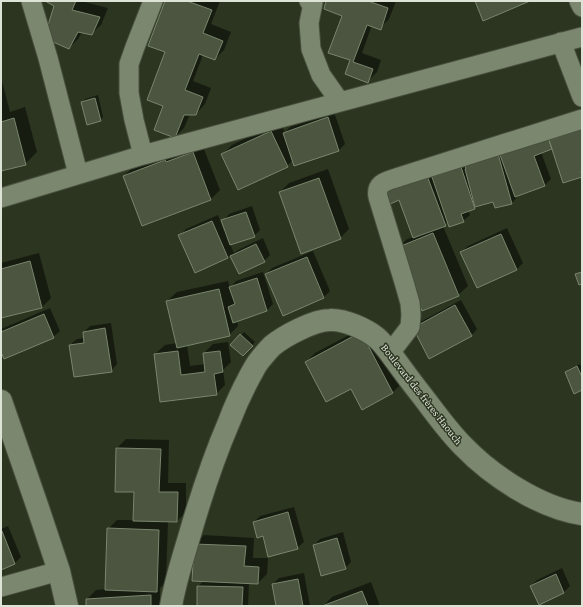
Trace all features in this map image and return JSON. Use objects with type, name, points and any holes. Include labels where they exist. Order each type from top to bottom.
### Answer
[{"type":"street","points":[[31,1],[48,58],[78,174]]},
{"type":"street","points":[[143,155],[129,93],[129,64],[153,1]]},
{"type":"street","points":[[579,1],[582,7]]},
{"type":"street","points":[[312,2],[309,24],[311,49],[321,76],[340,102]]},
{"type":"street","points":[[1,198],[143,155],[582,37]]},
{"type":"street","points":[[561,42],[582,97]]},
{"type":"street","points":[[390,352],[410,327],[411,315],[410,303],[377,194],[379,185],[414,172],[582,119]]},
{"type":"street","name":"Boulevard des frères Haouch","points":[[171,606],[181,562],[216,452],[240,395],[257,363],[273,346],[302,328],[317,322],[331,319],[356,325],[366,330],[377,338],[390,352],[444,424],[464,447],[487,467],[510,484],[535,498],[550,505],[582,514]]},
{"type":"street","points":[[1,400],[59,571],[67,606]]},
{"type":"street","points":[[1,587],[59,571]]},
{"type":"building","points":[[45,1],[76,1],[72,10],[100,17],[92,35],[78,32],[69,49],[44,38],[54,6]]},
{"type":"building","points":[[165,1],[187,1],[212,10],[203,33],[223,41],[215,60],[199,54],[185,90],[203,97],[196,115],[184,115],[175,138],[154,130],[163,106],[147,100],[165,52],[148,46]]},
{"type":"building","points":[[326,1],[368,1],[388,8],[381,30],[367,25],[353,62],[373,69],[368,83],[345,74],[350,60],[328,53],[342,16],[324,9]]},
{"type":"building","points":[[475,1],[530,1],[483,21]]},
{"type":"building","points":[[95,98],[101,121],[87,125],[81,102]]},
{"type":"building","points":[[328,117],[339,151],[294,166],[283,133]]},
{"type":"building","points":[[14,118],[26,165],[1,171],[1,122]]},
{"type":"building","points":[[582,129],[582,177],[563,183],[549,140]]},
{"type":"building","points":[[271,131],[288,167],[238,190],[221,154]]},
{"type":"building","points":[[547,135],[552,149],[534,156],[545,186],[515,197],[499,152]]},
{"type":"building","points":[[497,150],[512,204],[495,208],[493,202],[475,207],[463,160]]},
{"type":"building","points":[[193,152],[211,200],[142,226],[123,176],[165,160],[166,162]]},
{"type":"building","points":[[461,167],[475,209],[461,214],[464,222],[449,227],[432,177]]},
{"type":"building","points":[[426,173],[446,226],[413,238],[399,200],[388,205],[381,187]]},
{"type":"building","points":[[319,178],[341,239],[301,254],[279,192]]},
{"type":"building","points":[[246,212],[255,237],[230,245],[221,220]]},
{"type":"building","points":[[212,221],[228,258],[195,273],[178,235]]},
{"type":"building","points":[[433,233],[459,296],[422,311],[396,248]]},
{"type":"building","points":[[501,234],[517,270],[477,288],[460,252]]},
{"type":"building","points":[[256,244],[265,262],[239,274],[230,256]]},
{"type":"building","points":[[307,257],[324,298],[283,316],[265,274]]},
{"type":"building","points":[[30,261],[42,308],[1,318],[1,269]]},
{"type":"building","points":[[582,272],[582,284],[579,285],[575,274]]},
{"type":"building","points":[[257,278],[267,311],[233,323],[228,307],[235,304],[229,287]]},
{"type":"building","points":[[219,289],[230,336],[177,348],[166,301]]},
{"type":"building","points":[[455,305],[472,336],[429,359],[413,328]]},
{"type":"building","points":[[44,314],[54,338],[4,359],[1,352],[1,332]]},
{"type":"building","points":[[105,328],[112,372],[74,377],[69,345],[84,343],[83,332]]},
{"type":"building","points":[[361,332],[393,393],[362,410],[351,389],[326,402],[305,362]]},
{"type":"building","points":[[240,334],[253,346],[243,356],[230,345]]},
{"type":"building","points":[[178,351],[181,375],[205,372],[203,353],[220,351],[223,372],[214,374],[217,395],[160,402],[154,354]]},
{"type":"building","points":[[577,366],[582,377],[582,390],[574,394],[565,372]]},
{"type":"building","points":[[116,448],[161,449],[159,492],[178,492],[177,522],[133,521],[134,492],[115,492]]},
{"type":"building","points":[[288,512],[298,549],[268,557],[263,536],[257,538],[253,522]]},
{"type":"building","points":[[107,528],[159,530],[157,592],[105,590]]},
{"type":"building","points":[[1,531],[15,564],[1,570]]},
{"type":"building","points":[[337,538],[346,569],[321,576],[313,545]]},
{"type":"building","points":[[194,544],[246,546],[244,566],[259,567],[258,584],[192,581]]},
{"type":"building","points":[[556,574],[564,593],[539,605],[530,586]]},
{"type":"building","points":[[298,579],[303,606],[276,606],[272,584]]},
{"type":"building","points":[[197,586],[243,587],[242,606],[197,606]]},
{"type":"building","points":[[362,591],[368,606],[322,606]]},
{"type":"building","points":[[151,595],[151,606],[86,606],[86,599]]}]
